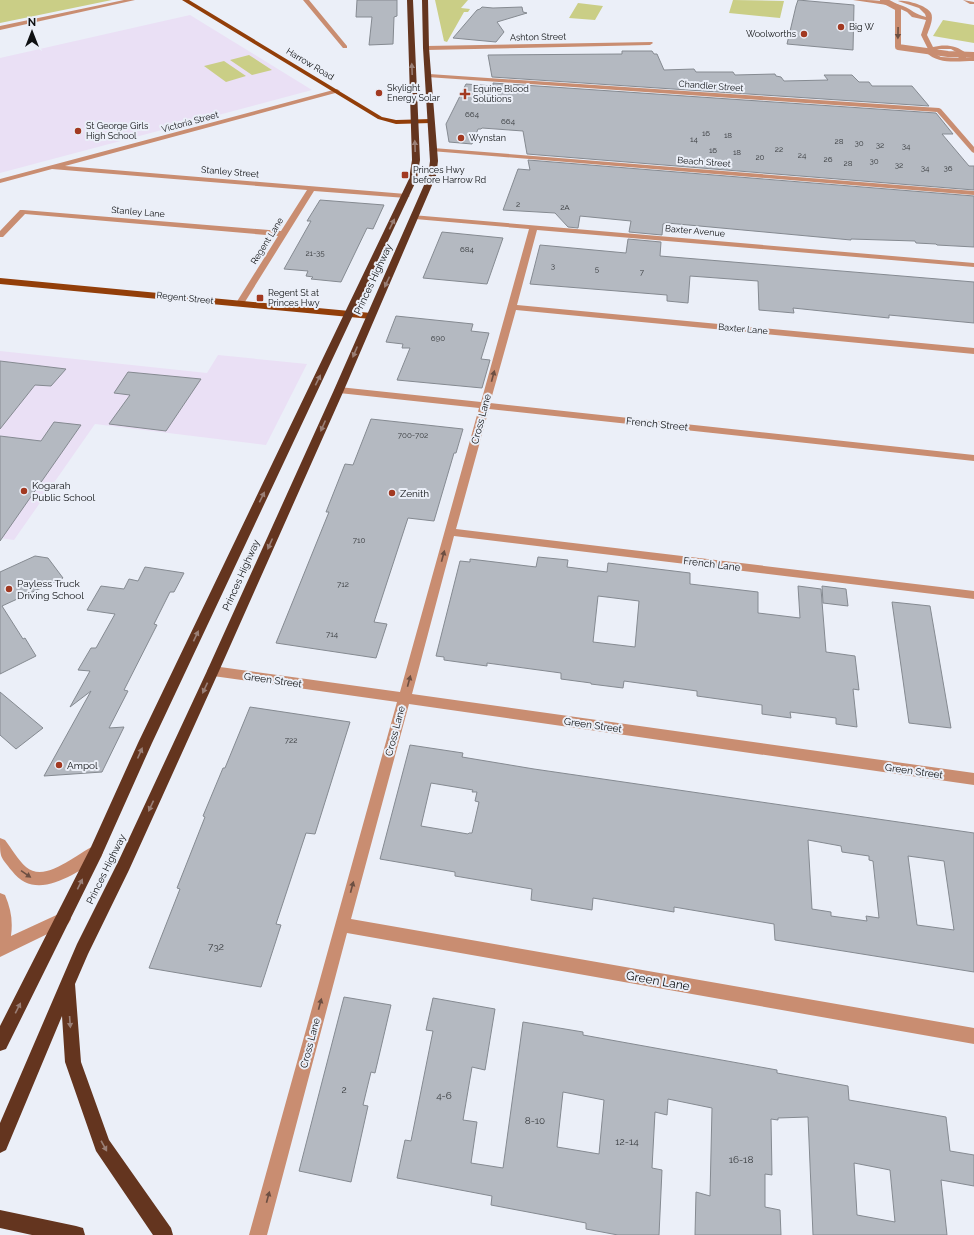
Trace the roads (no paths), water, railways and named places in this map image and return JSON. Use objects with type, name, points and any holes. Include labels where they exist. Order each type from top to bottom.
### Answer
[{"type":"highway","name":"Princes Highway","points":[[0,1043],[96,852],[145,743],[413,179],[415,169],[410,0]]},
{"type":"highway","name":"Princes Highway","points":[[0,1144],[82,949],[124,865],[213,671],[339,390],[432,176],[433,150],[426,48],[425,0]]},
{"type":"highway","points":[[67,983],[73,1062],[102,1145],[164,1235]]},
{"type":"highway","points":[[0,1219],[76,1235]]},
{"type":"main road","name":"Harrow Road","points":[[185,0],[380,118],[390,122],[431,121]]},
{"type":"main road","name":"Regent Street","points":[[0,281],[371,316]]},
{"type":"street","points":[[0,28],[132,0]]},
{"type":"street","points":[[306,0],[345,47]]},
{"type":"street","points":[[856,0],[901,7],[910,11],[914,16],[929,19]]},
{"type":"street","points":[[883,0],[898,8],[898,47],[948,54],[974,55]]},
{"type":"street","points":[[898,0],[925,10],[929,15],[924,33],[931,49],[929,52],[930,54],[938,58],[950,60],[974,59]]},
{"type":"street","points":[[966,0],[972,3]]},
{"type":"street","points":[[927,39],[943,47],[960,51],[974,50]]},
{"type":"street","name":"Ashton Street","points":[[426,48],[650,43]]},
{"type":"street","points":[[931,49],[943,47]]},
{"type":"street","points":[[960,51],[964,56],[960,59]]},
{"type":"street","name":"Chandler Street","points":[[429,76],[939,110],[974,151]]},
{"type":"street","name":"Victoria Street","points":[[0,181],[337,91]]},
{"type":"street","name":"Beach Street","points":[[433,150],[974,193]]},
{"type":"street","name":"Stanley Street","points":[[52,167],[406,196]]},
{"type":"street","name":"Regent Lane","points":[[240,303],[311,189]]},
{"type":"street","name":"Stanley Lane","points":[[0,235],[23,212],[283,234]]},
{"type":"street","name":"Baxter Avenue","points":[[415,218],[974,265]]},
{"type":"street","name":"Cross Lane","points":[[258,1235],[534,227]]},
{"type":"street","name":"Baxter Lane","points":[[512,307],[974,351]]},
{"type":"street","name":"French Street","points":[[339,390],[974,458]]},
{"type":"street","name":"French Lane","points":[[450,532],[974,596]]},
{"type":"street","name":"Green Street","points":[[213,671],[974,779]]},
{"type":"street","points":[[0,846],[21,872],[34,879],[50,877],[66,871],[96,852]]},
{"type":"street","points":[[0,900],[5,920],[1,948]]},
{"type":"street","points":[[1,948],[63,919]]},
{"type":"street","name":"Green Lane","points":[[342,925],[974,1036]]},
{"type":"place","name":"Big W","points":[[841,27]]},
{"type":"place","name":"Woolworths","points":[[804,34]]},
{"type":"place","name":"Skylight Energy Solar","points":[[379,93]]},
{"type":"place","name":"Equine Blood Solutions","points":[[465,94]]},
{"type":"place","name":"St George Girls High School","points":[[78,131]]},
{"type":"place","name":"Wynstan","points":[[461,138]]},
{"type":"place","name":"Princes Hwy before Harrow Rd","points":[[405,175]]},
{"type":"place","name":"Regent St at Princes Hwy","points":[[260,298]]},
{"type":"place","name":"Kogarah Public School","points":[[24,491]]},
{"type":"place","name":"Zenith","points":[[392,493]]},
{"type":"place","name":"Payless Truck Driving School","points":[[9,589]]},
{"type":"place","name":"Ampol","points":[[59,765]]}]
